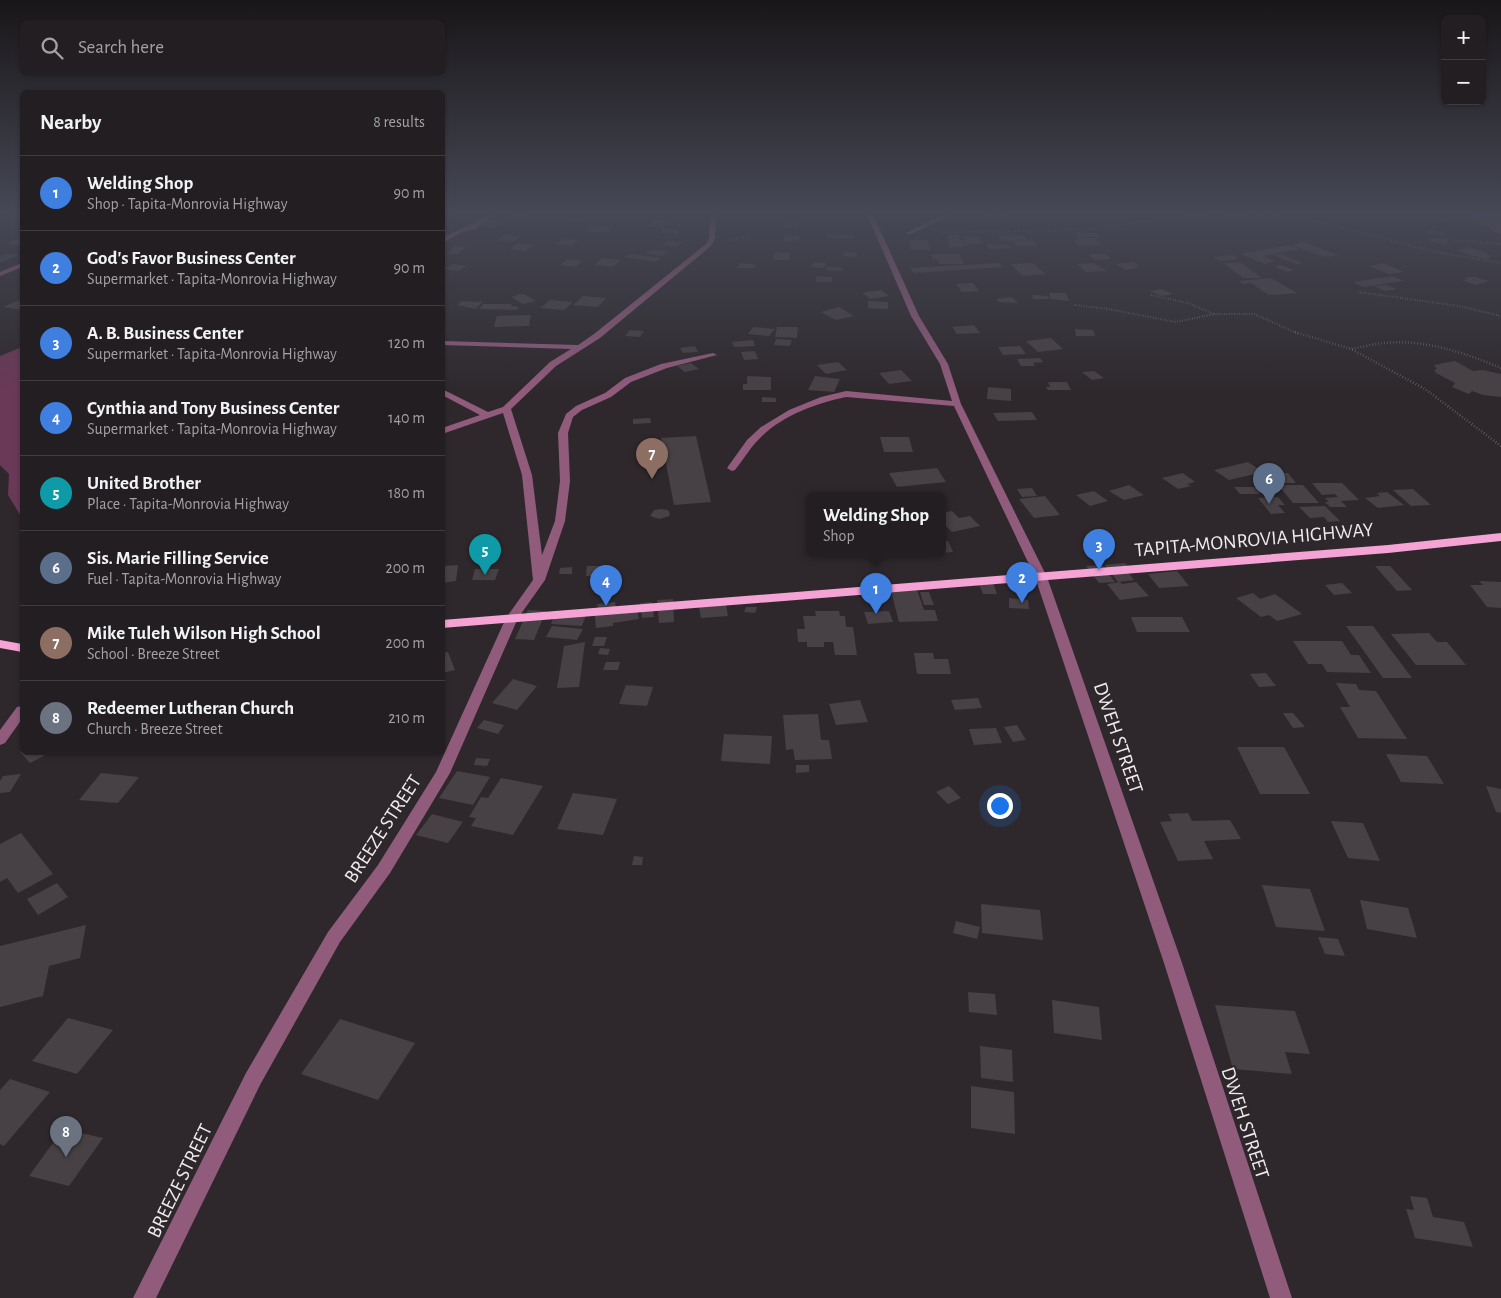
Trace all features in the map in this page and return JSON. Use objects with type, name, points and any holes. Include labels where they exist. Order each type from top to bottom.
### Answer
[{"type":"highway","name":"TAPITA-MONROVIA HIGHWAY","points":[[445,624],[1388,549],[1501,537]]},
{"type":"highway","points":[[0,644],[20,648]]},
{"type":"street","points":[[445,430],[506,409],[542,377],[553,364],[597,336],[675,273]]},
{"type":"street","name":"DWEH STREET","points":[[895,273],[915,316],[944,364],[957,404],[1041,577],[1173,963],[1281,1298]]},
{"type":"street","points":[[445,343],[579,347]]},
{"type":"street","name":"BREEZE STREET","points":[[144,1298],[257,1071],[334,938],[384,869],[443,773],[512,618],[539,580],[560,521],[565,481],[563,433],[569,416],[579,408],[608,395],[628,380],[664,366],[713,355]]},
{"type":"street","points":[[445,393],[487,415]]},
{"type":"street","points":[[732,468],[763,430],[797,411],[832,397],[846,394],[957,404]]},
{"type":"street","points":[[506,409],[527,475],[539,580]]},
{"type":"street","points":[[0,740],[20,713]]},
{"type":"path","points":[[1358,292],[1459,306],[1501,316]]},
{"type":"path","points":[[1151,295],[1188,303],[1215,314]]},
{"type":"path","points":[[1074,304],[1176,322],[1215,314],[1254,314],[1290,331],[1351,350],[1425,389],[1501,446]]},
{"type":"path","points":[[1351,350],[1387,343],[1428,345],[1472,355],[1501,368]]},
{"type":"shaded area","points":[[20,348],[20,515],[8,495],[9,474],[0,465],[0,356]]},
{"type":"building","points":[[1019,273],[1046,274],[1023,276]]},
{"type":"building","points":[[1236,273],[1254,273],[1262,278],[1243,278]]},
{"type":"building","points":[[816,276],[832,277],[832,282],[816,282]]},
{"type":"building","points":[[1393,276],[1403,281],[1363,287],[1353,282]]},
{"type":"building","points":[[1470,277],[1489,281],[1476,285],[1463,281],[1467,279],[1464,278]]},
{"type":"building","points":[[1271,278],[1297,293],[1269,295],[1251,283],[1243,284],[1239,281]]},
{"type":"building","points":[[973,283],[979,291],[962,292],[956,284]]},
{"type":"building","points":[[1386,285],[1397,289],[1385,291],[1374,286]]},
{"type":"building","points":[[1162,289],[1173,294],[1161,296],[1150,291]]},
{"type":"building","points":[[881,290],[889,296],[871,299],[862,293]]},
{"type":"building","points":[[1049,293],[1066,293],[1069,301],[1051,299]]},
{"type":"building","points":[[520,294],[536,301],[523,304],[511,297]]},
{"type":"building","points":[[1032,295],[1048,296],[1049,299],[1033,299]]},
{"type":"building","points":[[583,296],[606,298],[598,307],[573,305]]},
{"type":"building","points":[[1012,297],[1018,303],[999,302],[996,299]]},
{"type":"building","points":[[20,300],[20,310],[3,307]]},
{"type":"building","points":[[550,300],[573,302],[564,310],[540,308]]},
{"type":"building","points":[[462,301],[483,301],[476,309],[457,305]]},
{"type":"building","points":[[868,301],[888,302],[888,309],[868,308]]},
{"type":"building","points":[[483,304],[512,304],[511,306],[519,307],[516,310],[479,309]]},
{"type":"building","points":[[839,307],[854,316],[836,320],[821,312]]},
{"type":"building","points":[[531,315],[529,326],[494,327],[497,316]]},
{"type":"building","points":[[974,325],[980,333],[957,334],[952,327]]},
{"type":"building","points":[[753,327],[775,329],[769,336],[748,334]]},
{"type":"building","points":[[777,327],[798,327],[797,338],[775,337]]},
{"type":"building","points":[[1075,329],[1093,330],[1095,336],[1076,336]]},
{"type":"building","points":[[630,330],[644,331],[640,337],[625,336]]},
{"type":"building","points":[[1051,338],[1063,349],[1038,352],[1026,341]]},
{"type":"building","points":[[776,339],[792,340],[790,346],[774,345]]},
{"type":"building","points":[[753,340],[755,346],[734,347],[732,342]]},
{"type":"building","points":[[695,346],[698,352],[683,353],[680,348]]},
{"type":"building","points":[[1020,346],[1026,354],[1003,355],[998,347]]},
{"type":"building","points":[[755,351],[758,359],[744,360],[741,352]]},
{"type":"building","points":[[1040,358],[1043,362],[1033,363],[1035,366],[1021,366],[1017,359]]},
{"type":"building","points":[[1455,361],[1473,371],[1483,370],[1501,374],[1501,397],[1483,395],[1472,391],[1469,394],[1452,387],[1455,383],[1434,370],[1437,369],[1434,365]]},
{"type":"building","points":[[838,362],[847,370],[826,374],[817,365]]},
{"type":"building","points":[[691,363],[699,369],[685,372],[677,366]]},
{"type":"building","points":[[901,370],[912,381],[889,384],[879,373]]},
{"type":"building","points":[[1094,371],[1104,378],[1092,380],[1082,372]]},
{"type":"building","points":[[747,376],[771,377],[771,390],[743,390],[743,384],[747,384]]},
{"type":"building","points":[[815,376],[840,379],[834,392],[808,390]]},
{"type":"building","points":[[1048,382],[1067,382],[1071,390],[1048,390],[1046,387],[1050,387]]},
{"type":"building","points":[[988,387],[1011,389],[1011,401],[987,399]]},
{"type":"building","points":[[762,397],[776,398],[776,402],[762,402]]},
{"type":"building","points":[[1032,412],[1037,420],[998,421],[993,413]]},
{"type":"building","points":[[650,418],[651,423],[633,424],[633,419]]},
{"type":"building","points":[[696,436],[711,502],[674,505],[661,438]]},
{"type":"building","points":[[880,437],[909,437],[913,452],[884,452]]},
{"type":"building","points":[[1248,462],[1263,472],[1229,480],[1214,470]]},
{"type":"building","points":[[937,468],[946,482],[897,487],[889,473]]},
{"type":"building","points":[[1183,473],[1195,482],[1187,484],[1191,486],[1178,489],[1162,478]]},
{"type":"building","points":[[1275,473],[1288,473],[1296,483],[1283,483]]},
{"type":"building","points":[[1312,483],[1342,483],[1359,500],[1341,501],[1347,507],[1330,507],[1325,502],[1329,502],[1325,498],[1338,497],[1335,494],[1322,495]]},
{"type":"building","points":[[1129,485],[1144,495],[1124,500],[1109,491]]},
{"type":"building","points":[[1278,485],[1303,485],[1319,503],[1293,503]]},
{"type":"building","points":[[1234,487],[1254,487],[1260,494],[1240,494]]},
{"type":"building","points":[[1032,488],[1037,496],[1022,497],[1017,489]]},
{"type":"building","points":[[1413,489],[1431,505],[1411,506],[1393,490]]},
{"type":"building","points":[[1094,491],[1108,501],[1090,506],[1076,495]]},
{"type":"building","points":[[1387,492],[1404,505],[1378,508],[1365,498],[1380,496],[1377,493]]},
{"type":"building","points":[[1045,496],[1060,515],[1034,518],[1019,499]]},
{"type":"building","points":[[1278,497],[1285,505],[1278,505],[1285,513],[1271,514],[1258,498]]},
{"type":"building","points":[[1325,506],[1340,521],[1328,522],[1324,517],[1310,518],[1299,507]]},
{"type":"building","points":[[654,510],[668,510],[669,516],[659,519],[650,516]]},
{"type":"building","points":[[952,511],[959,518],[970,516],[980,526],[952,532],[946,526],[946,512]]},
{"type":"building","points":[[946,541],[948,541],[953,552],[946,553]]},
{"type":"building","points":[[1125,563],[1131,570],[1127,571],[1134,580],[1118,582],[1105,565]]},
{"type":"building","points":[[458,565],[456,581],[445,583],[445,566]]},
{"type":"building","points":[[1102,565],[1115,582],[1099,583],[1086,566]]},
{"type":"building","points":[[587,566],[601,566],[599,576],[586,576]]},
{"type":"building","points":[[1375,566],[1390,566],[1412,590],[1397,591]]},
{"type":"building","points":[[572,567],[572,574],[559,574],[560,568]]},
{"type":"building","points":[[475,569],[499,569],[495,580],[472,580]]},
{"type":"building","points":[[1177,571],[1189,586],[1159,588],[1148,574]]},
{"type":"building","points":[[1009,578],[1022,579],[1025,591],[1012,591]]},
{"type":"building","points":[[977,579],[992,579],[997,594],[983,594]]},
{"type":"building","points":[[1479,581],[1501,582],[1501,608],[1487,607],[1470,585],[1483,585]]},
{"type":"building","points":[[1120,582],[1122,584],[1136,582],[1149,596],[1120,600],[1107,584]]},
{"type":"building","points":[[1342,583],[1352,593],[1334,595],[1325,585]]},
{"type":"building","points":[[917,590],[924,610],[935,610],[938,621],[899,622],[891,591]]},
{"type":"building","points":[[920,592],[929,592],[934,605],[924,605]]},
{"type":"building","points":[[1253,593],[1260,599],[1275,594],[1302,614],[1277,621],[1269,615],[1261,617],[1236,598]]},
{"type":"building","points":[[725,598],[728,616],[701,618],[698,601]]},
{"type":"building","points":[[1009,598],[1028,600],[1029,609],[1009,608]]},
{"type":"building","points":[[673,599],[674,622],[659,623],[657,600]]},
{"type":"building","points":[[615,602],[617,613],[636,605],[639,619],[613,623],[613,626],[596,628],[594,609],[598,608],[597,604]]},
{"type":"building","points":[[652,602],[654,617],[642,618],[640,603]]},
{"type":"building","points":[[746,607],[757,607],[755,613],[744,612]]},
{"type":"building","points":[[528,610],[546,611],[534,640],[515,639]]},
{"type":"building","points":[[815,611],[839,611],[840,616],[845,616],[846,627],[853,627],[857,655],[835,655],[833,642],[824,642],[824,647],[807,647],[807,642],[798,642],[797,629],[805,629],[803,616],[816,616]]},
{"type":"building","points":[[889,611],[893,622],[868,624],[864,612]]},
{"type":"building","points":[[556,613],[586,615],[582,626],[551,624]]},
{"type":"building","points":[[1131,617],[1182,617],[1190,632],[1137,632]]},
{"type":"building","points":[[552,626],[583,629],[577,640],[546,637]]},
{"type":"building","points":[[1346,626],[1373,626],[1412,678],[1383,678]]},
{"type":"building","points":[[1429,633],[1437,642],[1447,642],[1466,665],[1416,665],[1391,634]]},
{"type":"building","points":[[595,637],[607,637],[604,646],[592,646]]},
{"type":"building","points":[[1293,641],[1342,641],[1351,655],[1359,655],[1371,673],[1327,672],[1322,664],[1308,664]]},
{"type":"building","points":[[585,642],[579,687],[557,688],[564,646]]},
{"type":"building","points":[[600,648],[610,649],[608,655],[598,654]]},
{"type":"building","points":[[445,652],[448,652],[455,670],[445,672]]},
{"type":"building","points":[[914,653],[933,653],[934,659],[948,659],[951,674],[917,674]]},
{"type":"building","points":[[606,662],[620,662],[618,670],[603,670]]},
{"type":"building","points":[[1266,673],[1276,686],[1259,687],[1250,674]]},
{"type":"building","points":[[513,679],[537,686],[517,710],[492,703]]},
{"type":"building","points":[[1336,683],[1356,684],[1359,690],[1376,691],[1407,739],[1358,738],[1340,707],[1350,707]]},
{"type":"building","points":[[626,685],[653,687],[647,706],[619,704]]},
{"type":"building","points":[[978,698],[982,708],[955,710],[951,700]]},
{"type":"building","points":[[860,700],[868,722],[836,725],[829,704]]},
{"type":"building","points":[[1283,713],[1293,713],[1305,727],[1293,728]]},
{"type":"building","points":[[818,714],[821,740],[829,740],[832,759],[795,760],[793,749],[786,750],[783,715]]},
{"type":"building","points":[[484,720],[504,725],[498,734],[477,728]]},
{"type":"building","points":[[1017,725],[1026,740],[1013,742],[1004,727]]},
{"type":"building","points":[[996,728],[1002,743],[974,745],[969,729]]},
{"type":"building","points":[[724,734],[772,736],[770,764],[721,761]]},
{"type":"building","points":[[1237,747],[1284,747],[1310,794],[1260,794]]},
{"type":"building","points":[[1386,754],[1427,756],[1444,784],[1401,782]]},
{"type":"building","points":[[23,755],[45,755],[30,763]]},
{"type":"building","points":[[476,758],[490,759],[487,766],[474,765]]},
{"type":"building","points":[[796,765],[809,765],[809,772],[796,773]]},
{"type":"building","points":[[457,771],[490,777],[473,805],[439,798]]},
{"type":"building","points":[[101,773],[139,777],[118,803],[79,800]]},
{"type":"building","points":[[21,774],[10,792],[0,793],[0,781],[3,776]]},
{"type":"building","points":[[501,778],[543,786],[513,835],[471,826],[476,818],[469,817],[481,797],[488,798]]},
{"type":"building","points":[[949,786],[961,798],[948,804],[936,792]]},
{"type":"building","points":[[1486,786],[1501,789],[1501,813],[1496,812]]},
{"type":"building","points":[[573,793],[617,799],[603,835],[557,829]]},
{"type":"building","points":[[1188,813],[1192,821],[1230,820],[1241,839],[1204,841],[1213,859],[1178,861],[1160,822],[1172,821],[1168,814]]},
{"type":"building","points":[[432,814],[463,822],[448,843],[416,835]]},
{"type":"building","points":[[1331,821],[1363,823],[1380,861],[1348,858]]},
{"type":"building","points":[[21,833],[53,874],[18,893],[7,878],[0,882],[0,844]]},
{"type":"building","points":[[634,856],[643,857],[642,865],[632,865]]},
{"type":"building","points":[[57,883],[68,897],[38,915],[27,899]]},
{"type":"building","points":[[1262,885],[1310,889],[1325,931],[1276,927]]},
{"type":"building","points":[[1360,900],[1408,908],[1417,938],[1367,929]]},
{"type":"building","points":[[981,904],[1040,910],[1043,940],[982,933]]},
{"type":"building","points":[[956,921],[980,927],[977,939],[953,933]]},
{"type":"building","points":[[86,925],[80,958],[49,966],[43,996],[0,1007],[0,946]]},
{"type":"building","points":[[1318,937],[1338,939],[1345,956],[1325,954]]},
{"type":"building","points":[[968,992],[995,994],[997,1015],[969,1012]]},
{"type":"building","points":[[1052,1000],[1099,1007],[1102,1040],[1054,1033]]},
{"type":"building","points":[[1215,1005],[1295,1011],[1310,1054],[1285,1052],[1292,1074],[1233,1069]]},
{"type":"building","points":[[68,1018],[113,1030],[77,1074],[32,1061]]},
{"type":"building","points":[[340,1019],[415,1043],[378,1100],[301,1074]]},
{"type":"building","points":[[980,1046],[1012,1050],[1013,1082],[981,1078]]},
{"type":"building","points":[[10,1079],[50,1092],[4,1146],[0,1144],[0,1090]]},
{"type":"building","points":[[971,1086],[1014,1092],[1015,1134],[971,1128]]},
{"type":"building","points":[[63,1129],[103,1138],[69,1186],[29,1176]]},
{"type":"building","points":[[1410,1196],[1427,1198],[1433,1217],[1464,1222],[1473,1247],[1415,1238],[1406,1209],[1414,1210]]},
{"type":"place","name":"Mike Tuleh Wilson High School","points":[[652,479]]},
{"type":"place","name":"Sis. Marie Filling Service","points":[[1269,504]]},
{"type":"place","name":"A. B. Business Center","points":[[1099,570]]},
{"type":"place","name":"United Brother","points":[[485,575]]},
{"type":"place","name":"God's Favor Business Center","points":[[1022,603]]},
{"type":"place","name":"Cynthia and Tony Business Center","points":[[606,606]]},
{"type":"place","name":"Welding Shop","points":[[876,614]]},
{"type":"place","name":"Redeemer Lutheran Church","points":[[66,1157]]}]
